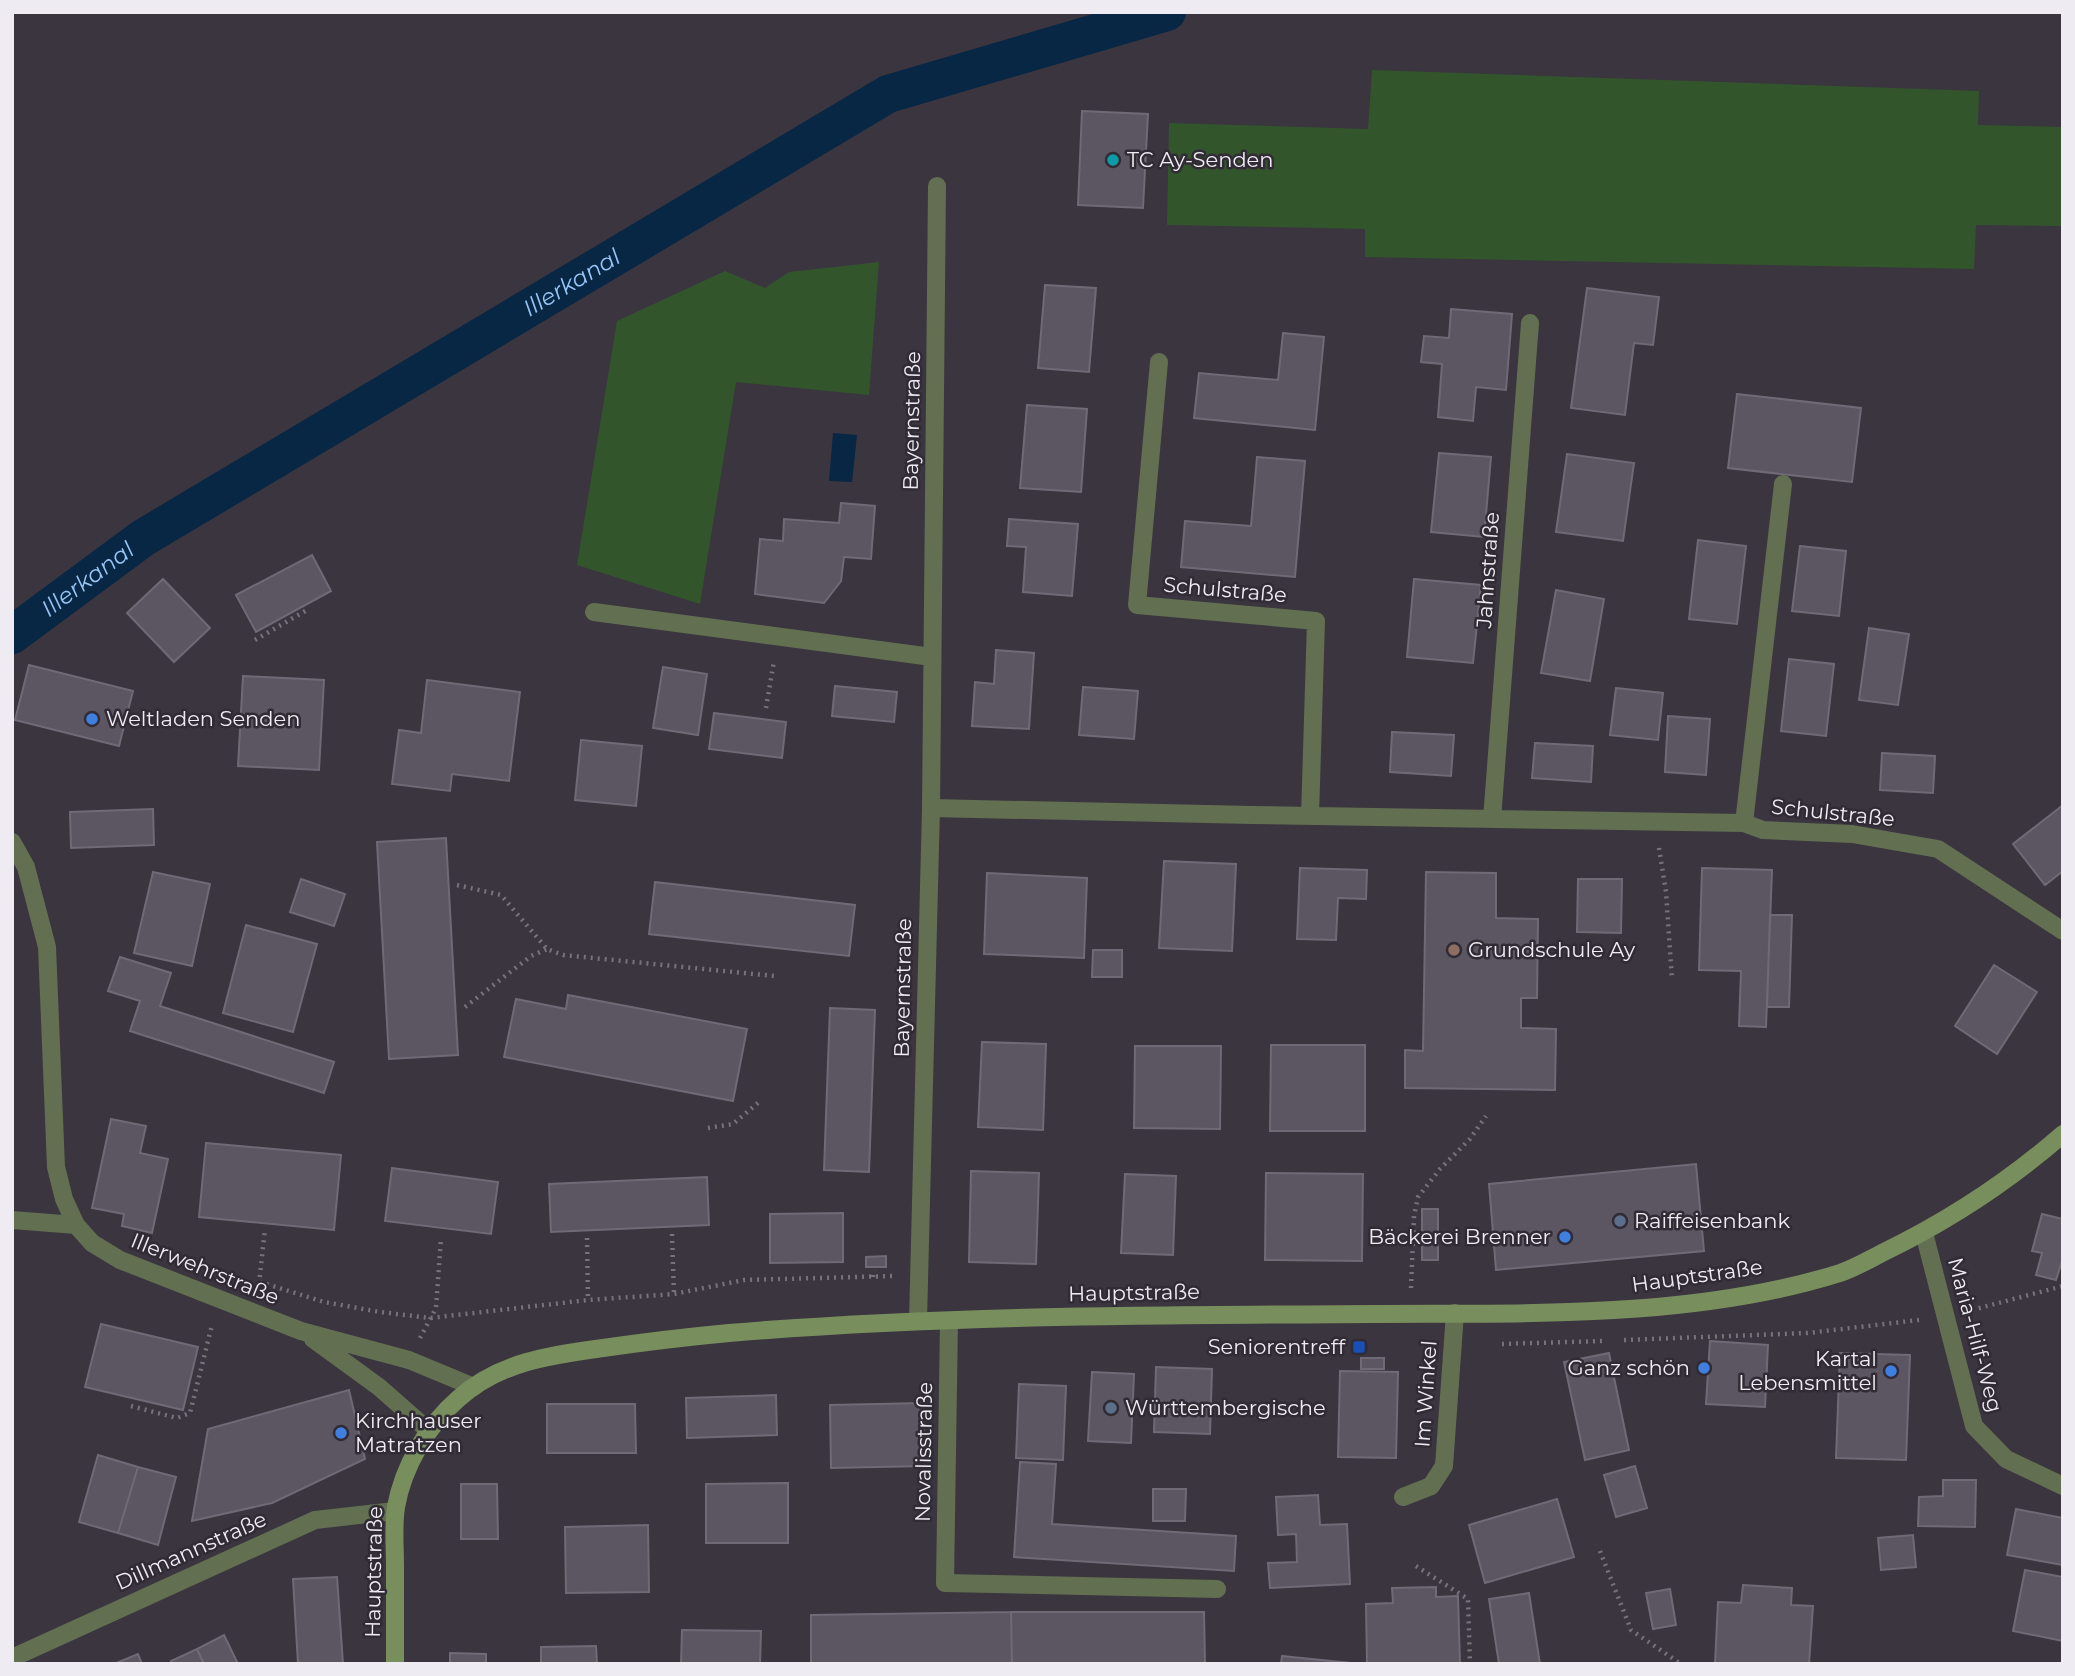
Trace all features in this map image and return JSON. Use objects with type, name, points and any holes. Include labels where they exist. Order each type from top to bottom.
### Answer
[{"type":"main road","name":"Hauptstraße","points":[[395,1664],[395,1511],[401,1486],[411,1460],[429,1431],[451,1405],[474,1387],[509,1367],[556,1354],[666,1339],[918,1321],[1030,1317],[1410,1314],[1661,1307],[1758,1292],[1843,1272],[1924,1233],[2025,1166],[2063,1134]]},
{"type":"street","name":"Bayernstraße","points":[[918,1321],[931,807],[937,186]]},
{"type":"street","name":"Jahnstraße","points":[[1492,819],[1530,323]]},
{"type":"street","name":"Schulstraße","points":[[1159,362],[1137,606],[1316,621],[1310,816]]},
{"type":"street","name":"Schulstraße","points":[[1744,823],[1783,484]]},
{"type":"street","points":[[594,612],[932,657]]},
{"type":"street","name":"Schulstraße","points":[[931,807],[1744,823],[1763,830],[1852,834],[1938,849],[2063,931]]},
{"type":"street","name":"Illerwehrstraße","points":[[12,842],[26,867],[47,947],[56,1167],[64,1199],[76,1225],[92,1243],[120,1260],[301,1331],[409,1360],[474,1387]]},
{"type":"street","points":[[12,1220],[76,1225]]},
{"type":"street","name":"Maria-Hilf-Weg","points":[[1924,1233],[1974,1426],[2006,1459],[2063,1486]]},
{"type":"street","name":"Im Winkel","points":[[1403,1497],[1431,1486],[1444,1466],[1455,1313]]},
{"type":"street","name":"Novalisstraße","points":[[949,1321],[945,1583],[1216,1588]]},
{"type":"street","name":"Illerwehrstraße","points":[[301,1331],[379,1387],[429,1431]]},
{"type":"street","name":"Dillmannstraße","points":[[12,1658],[315,1520],[395,1511]]},
{"type":"path","points":[[255,640],[307,610]]},
{"type":"path","points":[[766,708],[778,636]]},
{"type":"path","points":[[1655,821],[1666,892],[1672,980]]},
{"type":"path","points":[[457,885],[501,895],[547,949],[563,955],[774,976]]},
{"type":"path","points":[[465,1007],[531,957],[547,949]]},
{"type":"path","points":[[708,1128],[733,1125],[759,1102]]},
{"type":"path","points":[[1410,1314],[1414,1216],[1418,1197],[1440,1169],[1470,1139],[1486,1116]]},
{"type":"path","points":[[249,1312],[260,1282],[265,1229]]},
{"type":"path","points":[[672,1234],[674,1294]]},
{"type":"path","points":[[409,1360],[436,1308],[441,1238]]},
{"type":"path","points":[[587,1238],[588,1300]]},
{"type":"path","points":[[873,1277],[874,1270]]},
{"type":"path","points":[[260,1282],[324,1302],[430,1318],[588,1300],[674,1294],[744,1280],[919,1276]]},
{"type":"path","points":[[1500,1344],[1808,1333],[1946,1317],[2063,1286]]},
{"type":"path","points":[[131,1406],[177,1418],[191,1413],[218,1299]]},
{"type":"path","points":[[1600,1551],[1631,1630],[1681,1664]]},
{"type":"path","points":[[1416,1566],[1468,1599],[1470,1664]]},
{"type":"green space","points":[[1372,70],[1979,91],[1978,125],[2063,127],[2063,226],[1976,225],[1974,269],[1365,257],[1365,229],[1167,225],[1169,123],[1368,129]]},
{"type":"green space","points":[[879,262],[869,395],[736,382],[700,604],[577,565],[617,321],[725,271],[765,288],[789,272]]},
{"type":"water","points":[[833,433],[857,435],[852,482],[829,481]]},
{"type":"building","name":"TC Ay-Senden","points":[[1082,111],[1148,114],[1143,208],[1078,205]]},
{"type":"building","points":[[1045,285],[1096,288],[1089,372],[1038,368]]},
{"type":"building","points":[[1587,288],[1659,297],[1653,345],[1634,343],[1625,415],[1571,408]]},
{"type":"building","points":[[1451,309],[1512,314],[1506,390],[1476,387],[1473,421],[1438,417],[1442,364],[1421,362],[1424,336],[1449,338]]},
{"type":"building","points":[[1283,333],[1324,337],[1315,430],[1194,418],[1199,373],[1278,380]]},
{"type":"building","points":[[1737,394],[1861,408],[1852,482],[1728,468]]},
{"type":"building","points":[[1027,405],[1087,409],[1081,492],[1020,488]]},
{"type":"building","points":[[1439,453],[1491,457],[1484,537],[1431,532]]},
{"type":"building","points":[[1567,454],[1634,463],[1623,541],[1556,532]]},
{"type":"building","points":[[1257,457],[1305,461],[1295,577],[1181,567],[1185,521],[1251,526]]},
{"type":"building","points":[[841,503],[875,506],[871,559],[844,557],[841,581],[824,603],[755,594],[760,539],[783,541],[784,519],[839,523]]},
{"type":"building","points":[[1009,519],[1078,524],[1072,596],[1023,592],[1026,547],[1007,546]]},
{"type":"building","points":[[1698,540],[1746,546],[1737,624],[1689,619]]},
{"type":"building","points":[[1800,546],[1846,551],[1839,616],[1792,611]]},
{"type":"building","points":[[312,555],[331,591],[256,632],[236,595]]},
{"type":"building","points":[[163,579],[210,628],[174,662],[127,613]]},
{"type":"building","points":[[1414,579],[1481,585],[1473,663],[1407,657]]},
{"type":"building","points":[[1556,590],[1604,599],[1590,681],[1541,673]]},
{"type":"building","points":[[1869,628],[1909,634],[1898,705],[1859,700]]},
{"type":"building","points":[[996,650],[1034,653],[1029,729],[972,726],[975,682],[994,684]]},
{"type":"building","points":[[1789,659],[1834,664],[1826,736],[1781,731]]},
{"type":"building","points":[[29,665],[133,691],[119,746],[15,720]]},
{"type":"building","points":[[663,667],[707,674],[698,735],[653,728]]},
{"type":"building","points":[[243,676],[324,680],[319,770],[238,766]]},
{"type":"building","points":[[427,680],[520,692],[509,781],[452,774],[450,791],[392,784],[399,730],[421,733]]},
{"type":"building","points":[[835,686],[897,692],[894,722],[832,716]]},
{"type":"building","points":[[1083,687],[1138,691],[1134,739],[1079,735]]},
{"type":"building","points":[[1616,688],[1663,693],[1658,740],[1610,735]]},
{"type":"building","points":[[714,713],[786,722],[782,758],[709,749]]},
{"type":"building","points":[[1668,716],[1710,719],[1706,775],[1665,772]]},
{"type":"building","points":[[1392,732],[1454,735],[1451,776],[1390,772]]},
{"type":"building","points":[[581,740],[642,746],[636,806],[575,800]]},
{"type":"building","points":[[1535,743],[1593,746],[1591,782],[1532,778]]},
{"type":"building","points":[[1882,753],[1935,756],[1933,793],[1880,790]]},
{"type":"building","points":[[2063,805],[2063,871],[2045,885],[2013,844]]},
{"type":"building","points":[[153,809],[154,845],[71,848],[70,812]]},
{"type":"building","points":[[446,838],[458,1055],[389,1059],[377,842]]},
{"type":"building","points":[[1164,861],[1236,864],[1232,951],[1159,948]]},
{"type":"building","points":[[1300,868],[1367,870],[1366,899],[1338,898],[1336,940],[1297,939]]},
{"type":"building","points":[[1702,868],[1772,870],[1766,1027],[1739,1026],[1741,971],[1699,970]]},
{"type":"building","points":[[153,872],[210,884],[192,966],[134,953]]},
{"type":"building","points":[[1426,872],[1496,873],[1496,918],[1538,919],[1537,998],[1521,998],[1521,1028],[1556,1029],[1555,1090],[1405,1088],[1405,1050],[1423,1051]]},
{"type":"building","points":[[987,873],[1087,878],[1084,958],[984,954]]},
{"type":"building","points":[[301,879],[345,894],[334,926],[290,912]]},
{"type":"building","points":[[1578,879],[1622,879],[1621,933],[1577,932]]},
{"type":"building","points":[[655,882],[855,905],[849,956],[649,934]]},
{"type":"building","points":[[1770,915],[1792,915],[1789,1007],[1767,1007]]},
{"type":"building","points":[[246,925],[317,944],[293,1032],[223,1013]]},
{"type":"building","points":[[1093,950],[1122,950],[1122,977],[1092,977]]},
{"type":"building","points":[[120,957],[171,973],[160,1006],[334,1062],[324,1093],[130,1031],[140,1001],[108,991]]},
{"type":"building","points":[[1994,965],[2037,992],[1997,1054],[1955,1026]]},
{"type":"building","points":[[568,995],[747,1029],[733,1101],[504,1057],[516,999],[566,1009]]},
{"type":"building","points":[[830,1008],[875,1010],[869,1172],[824,1170]]},
{"type":"building","points":[[982,1042],[1046,1044],[1043,1130],[978,1127]]},
{"type":"building","points":[[1271,1045],[1365,1045],[1365,1131],[1270,1131]]},
{"type":"building","points":[[1135,1046],[1221,1046],[1220,1129],[1134,1128]]},
{"type":"building","points":[[111,1119],[146,1126],[140,1153],[168,1159],[152,1233],[122,1226],[124,1214],[92,1208]]},
{"type":"building","points":[[206,1143],[341,1155],[334,1230],[199,1217]]},
{"type":"building","points":[[1696,1164],[1704,1251],[1496,1270],[1489,1184]]},
{"type":"building","points":[[392,1168],[498,1182],[491,1234],[385,1221]]},
{"type":"building","points":[[971,1171],[1039,1173],[1036,1264],[969,1262]]},
{"type":"building","points":[[1266,1173],[1363,1174],[1362,1261],[1265,1260]]},
{"type":"building","points":[[1125,1174],[1176,1176],[1173,1255],[1121,1253]]},
{"type":"building","points":[[707,1177],[709,1225],[551,1232],[549,1184]]},
{"type":"building","points":[[1422,1209],[1438,1209],[1438,1260],[1422,1260]]},
{"type":"building","points":[[843,1213],[843,1262],[770,1263],[770,1214]]},
{"type":"building","points":[[2042,1214],[2063,1219],[2063,1258],[2056,1280],[2036,1275],[2042,1253],[2032,1251]]},
{"type":"building","points":[[886,1256],[886,1267],[866,1267],[866,1257]]},
{"type":"building","points":[[101,1324],[198,1347],[183,1410],[85,1387]]},
{"type":"building","points":[[1710,1341],[1768,1345],[1765,1407],[1706,1404]]},
{"type":"building","points":[[1609,1353],[1629,1450],[1585,1460],[1564,1362]]},
{"type":"building","points":[[1840,1353],[1910,1355],[1906,1460],[1836,1458]]},
{"type":"building","points":[[1361,1358],[1384,1358],[1384,1369],[1361,1369]]},
{"type":"building","points":[[1156,1367],[1212,1369],[1210,1434],[1154,1432]]},
{"type":"building","points":[[1340,1371],[1398,1372],[1396,1458],[1338,1457]]},
{"type":"building","name":"Württembergische","points":[[1092,1372],[1134,1374],[1131,1443],[1088,1441]]},
{"type":"building","points":[[1019,1384],[1066,1386],[1063,1460],[1016,1458]]},
{"type":"building","points":[[349,1390],[365,1459],[272,1503],[192,1521],[208,1429]]},
{"type":"building","points":[[776,1395],[777,1435],[687,1438],[686,1398]]},
{"type":"building","points":[[923,1403],[924,1466],[831,1468],[830,1405]]},
{"type":"building","points":[[547,1404],[635,1404],[636,1453],[547,1453]]},
{"type":"building","points":[[98,1455],[138,1467],[118,1533],[79,1522]]},
{"type":"building","points":[[1020,1462],[1056,1464],[1052,1524],[1236,1536],[1234,1571],[1014,1557]]},
{"type":"building","points":[[1635,1466],[1647,1508],[1616,1517],[1604,1475]]},
{"type":"building","points":[[138,1467],[176,1477],[158,1545],[118,1533]]},
{"type":"building","points":[[1943,1480],[1976,1480],[1975,1527],[1918,1526],[1919,1497],[1943,1496]]},
{"type":"building","points":[[788,1483],[788,1543],[706,1543],[706,1484]]},
{"type":"building","points":[[461,1484],[497,1484],[498,1539],[461,1539]]},
{"type":"building","points":[[1153,1489],[1186,1489],[1185,1521],[1153,1521]]},
{"type":"building","points":[[1318,1495],[1320,1525],[1347,1524],[1350,1584],[1270,1588],[1268,1563],[1297,1562],[1296,1534],[1278,1535],[1276,1497]]},
{"type":"building","points":[[1557,1499],[1574,1557],[1485,1583],[1469,1525]]},
{"type":"building","points":[[2016,1509],[2063,1518],[2063,1565],[2007,1555]]},
{"type":"building","points":[[648,1525],[649,1592],[566,1593],[565,1527]]},
{"type":"building","points":[[1913,1535],[1916,1567],[1881,1570],[1878,1538]]},
{"type":"building","points":[[2025,1570],[2063,1577],[2063,1641],[2013,1631]]},
{"type":"building","points":[[337,1577],[343,1664],[298,1664],[293,1579]]},
{"type":"building","points":[[1743,1585],[1792,1588],[1791,1605],[1813,1606],[1809,1664],[1715,1664],[1718,1602],[1741,1603]]},
{"type":"building","points":[[1436,1587],[1436,1597],[1458,1596],[1460,1664],[1367,1664],[1366,1604],[1393,1603],[1392,1588]]},
{"type":"building","points":[[1670,1589],[1676,1625],[1653,1629],[1646,1593]]},
{"type":"building","points":[[1529,1593],[1540,1664],[1499,1664],[1489,1599]]},
{"type":"building","points":[[1011,1612],[1012,1664],[811,1664],[811,1615]]},
{"type":"building","points":[[1011,1612],[1204,1612],[1205,1664],[1012,1664]]},
{"type":"building","points":[[682,1630],[761,1631],[760,1664],[681,1664]]},
{"type":"building","points":[[224,1635],[238,1664],[204,1664],[197,1649]]},
{"type":"building","points":[[596,1646],[597,1664],[541,1664],[541,1647]]},
{"type":"building","points":[[197,1649],[204,1664],[172,1664],[171,1661]]},
{"type":"building","points":[[450,1653],[486,1654],[486,1664],[450,1664]]},
{"type":"building","points":[[138,1654],[142,1664],[114,1664]]},
{"type":"building","points":[[1282,1656],[1350,1663],[1350,1664],[1281,1664]]},
{"type":"waterway","name":"Illerkanal","points":[[12,635],[143,538],[888,94],[1167,12]]},
{"type":"place","name":"TC Ay-Senden","points":[[1113,160]]},
{"type":"place","name":"Weltladen Senden","points":[[92,719]]},
{"type":"place","name":"Grundschule Ay","points":[[1454,950]]},
{"type":"place","name":"Raiffeisenbank","points":[[1620,1221]]},
{"type":"place","name":"Bäckerei Brenner","points":[[1565,1237]]},
{"type":"place","name":"Seniorentreff","points":[[1359,1347]]},
{"type":"place","name":"Ganz schön","points":[[1704,1368]]},
{"type":"place","name":"Kartal Lebensmittel","points":[[1891,1371]]},
{"type":"place","name":"Württembergische","points":[[1111,1408]]},
{"type":"place","name":"Kirchhauser Matratzen","points":[[341,1433]]}]
